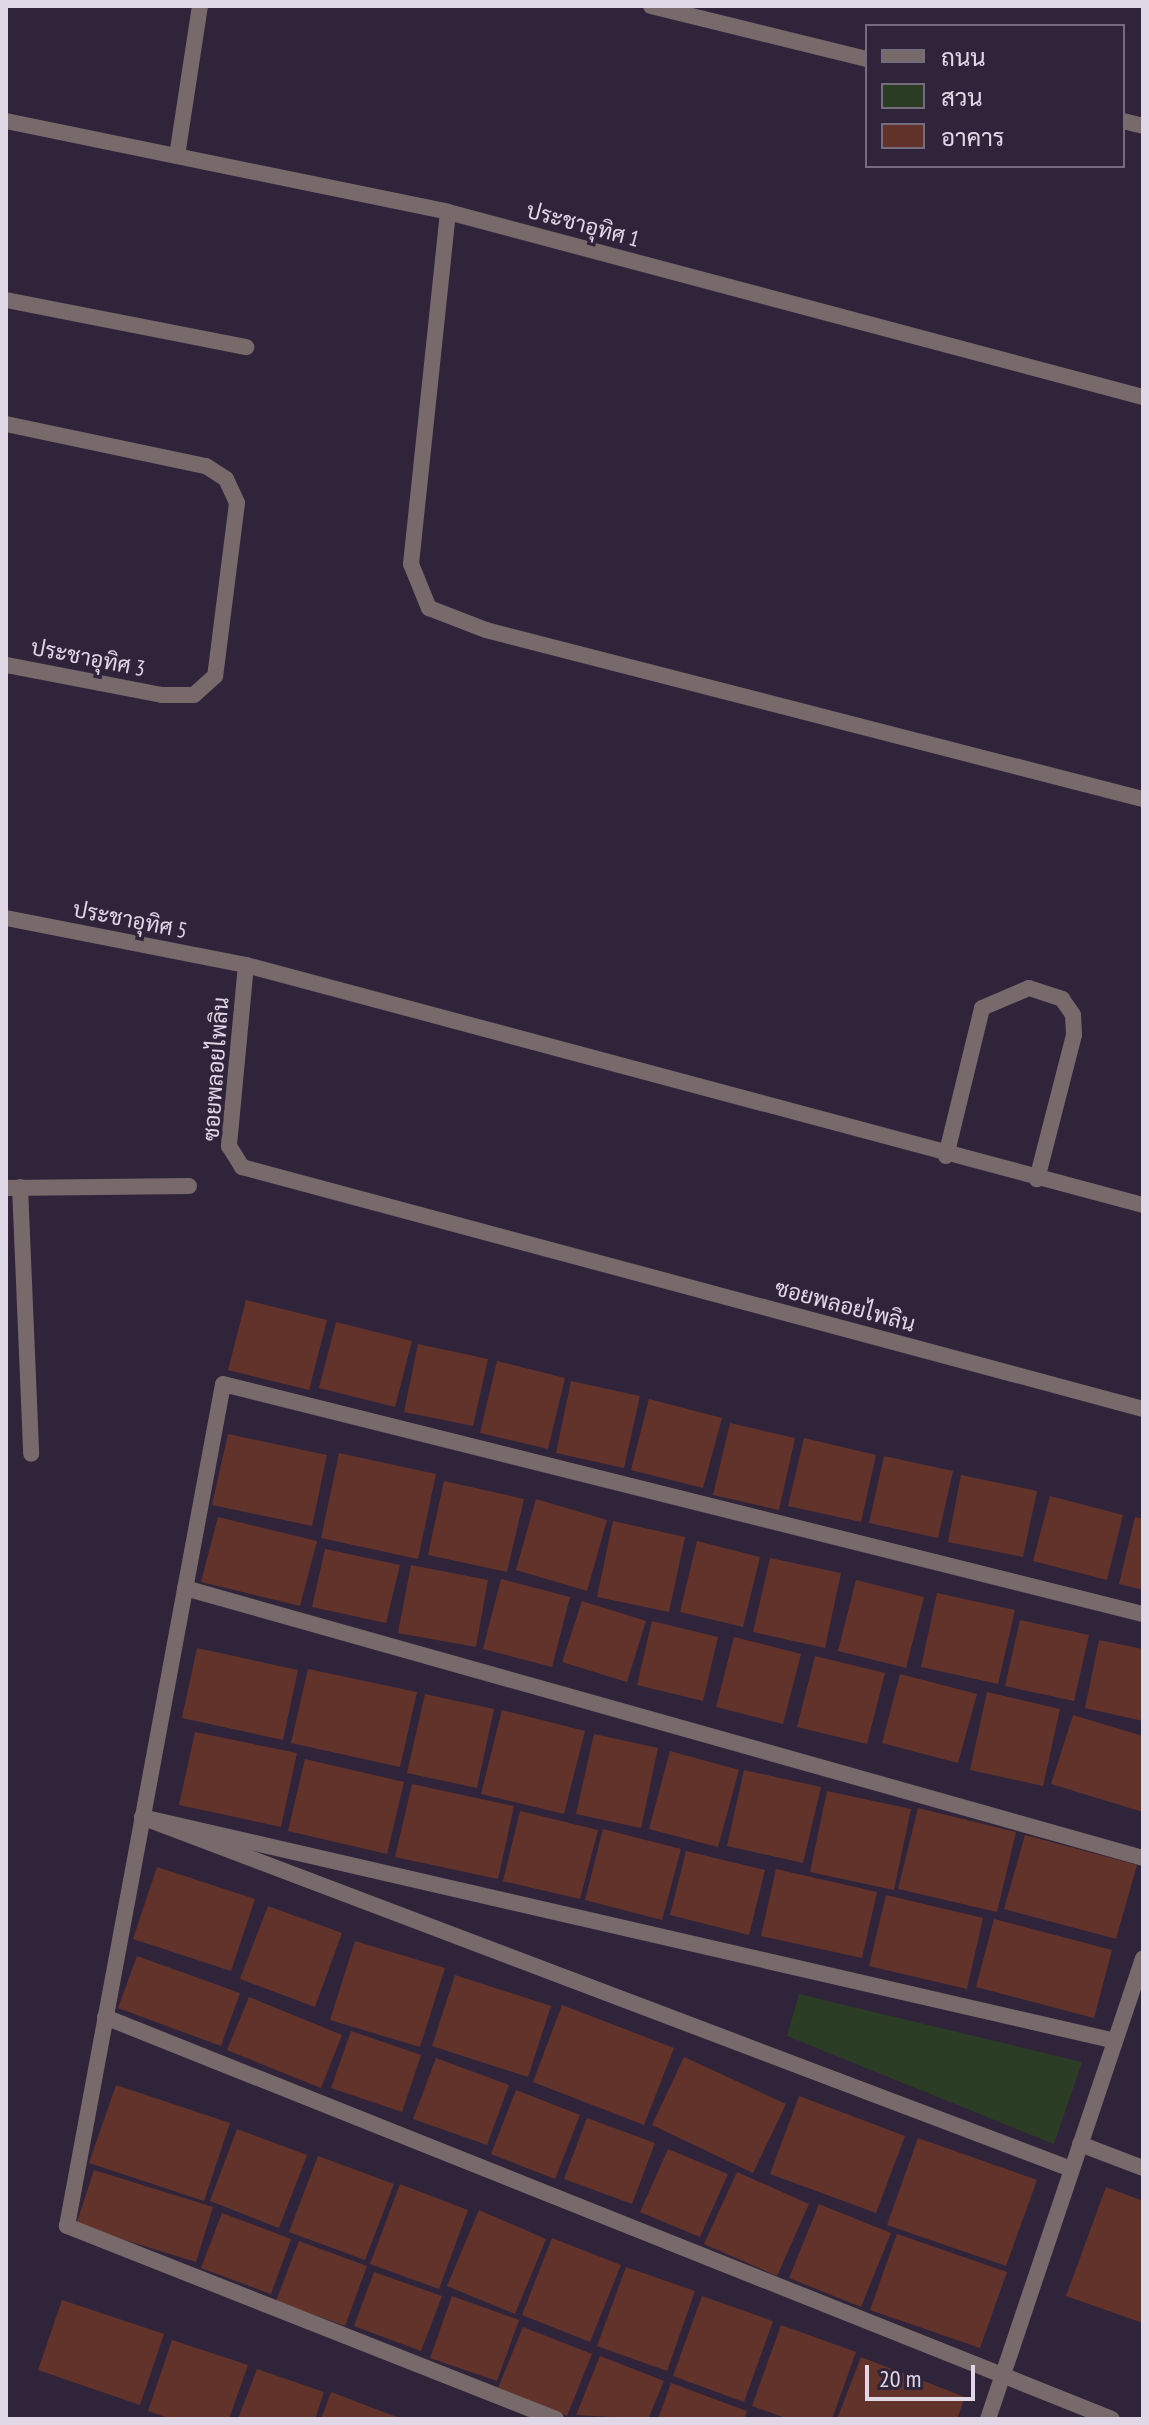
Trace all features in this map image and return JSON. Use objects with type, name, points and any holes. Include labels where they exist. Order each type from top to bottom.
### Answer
[{"type":"street","points":[[177,156],[200,6]]},
{"type":"street","points":[[651,6],[865,59]]},
{"type":"street","name":"ประชาอุทิศ 1","points":[[6,121],[448,212],[1143,397]]},
{"type":"street","points":[[448,212],[411,564],[429,608],[486,630],[1143,799]]},
{"type":"street","points":[[6,300],[246,347]]},
{"type":"street","name":"ประชาอุทิศ 3","points":[[6,424],[206,466],[226,479],[237,503],[215,676],[194,695],[162,695],[6,665]]},
{"type":"street","name":"ประชาอุทิศ 5","points":[[6,918],[246,965]]},
{"type":"street","points":[[246,965],[946,1156],[1143,1205]]},
{"type":"street","name":"ซอยพลอยไพลิน","points":[[246,965],[229,1146],[242,1167],[1143,1409]]},
{"type":"street","points":[[946,1156],[982,1008],[1029,988],[1062,999],[1073,1015],[1074,1035],[1037,1179]]},
{"type":"street","points":[[31,1454],[13,1187],[189,1186]]},
{"type":"street","points":[[556,2419],[67,2226],[223,1384],[1143,1614]]},
{"type":"street","points":[[185,1588],[1143,1858]]},
{"type":"street","points":[[142,1817],[1115,2041]]},
{"type":"street","points":[[142,1817],[1071,2169]]},
{"type":"street","points":[[988,2419],[1143,1958]]},
{"type":"street","points":[[1125,2011],[1143,2015]]},
{"type":"street","points":[[105,2017],[1002,2378],[1112,2419]]},
{"type":"street","points":[[1080,2144],[1143,2168]]},
{"type":"green space","points":[[799,1994],[1082,2062],[1054,2144],[787,2036]]},
{"type":"building","points":[[246,1300],[327,1320],[309,1390],[228,1370]]},
{"type":"building","points":[[336,1322],[412,1341],[395,1407],[319,1388]]},
{"type":"building","points":[[418,1344],[488,1359],[473,1426],[404,1412]]},
{"type":"building","points":[[497,1361],[565,1378],[548,1449],[480,1433]]},
{"type":"building","points":[[571,1381],[640,1396],[624,1468],[556,1453]]},
{"type":"building","points":[[649,1399],[722,1418],[703,1488],[631,1470]]},
{"type":"building","points":[[730,1423],[795,1438],[779,1510],[713,1495]]},
{"type":"building","points":[[228,1434],[327,1455],[312,1526],[212,1505]]},
{"type":"building","points":[[804,1438],[876,1455],[861,1522],[788,1506]]},
{"type":"building","points":[[339,1453],[436,1474],[418,1559],[321,1538]]},
{"type":"building","points":[[884,1456],[953,1471],[938,1538],[869,1523]]},
{"type":"building","points":[[961,1475],[1037,1491],[1023,1557],[948,1542]]},
{"type":"building","points":[[444,1481],[524,1499],[507,1572],[428,1555]]},
{"type":"building","points":[[1050,1496],[1123,1515],[1107,1580],[1033,1561]]},
{"type":"building","points":[[536,1499],[607,1520],[587,1591],[516,1570]]},
{"type":"building","points":[[218,1517],[317,1541],[300,1606],[201,1582]]},
{"type":"building","points":[[1135,1517],[1143,1519],[1143,1590],[1119,1584]]},
{"type":"building","points":[[613,1521],[685,1537],[669,1612],[597,1597]]},
{"type":"building","points":[[697,1541],[760,1557],[743,1627],[680,1612]]},
{"type":"building","points":[[325,1549],[400,1565],[386,1623],[312,1607]]},
{"type":"building","points":[[770,1558],[841,1573],[825,1648],[753,1632]]},
{"type":"building","points":[[411,1565],[488,1580],[476,1647],[398,1633]]},
{"type":"building","points":[[501,1579],[570,1597],[552,1667],[483,1649]]},
{"type":"building","points":[[856,1580],[924,1597],[906,1668],[838,1651]]},
{"type":"building","points":[[937,1593],[1015,1610],[998,1684],[921,1667]]},
{"type":"building","points":[[582,1601],[646,1621],[627,1682],[562,1662]]},
{"type":"building","points":[[1020,1620],[1089,1635],[1074,1701],[1005,1686]]},
{"type":"building","points":[[652,1621],[718,1637],[703,1701],[637,1685]]},
{"type":"building","points":[[734,1637],[801,1654],[783,1724],[716,1707]]},
{"type":"building","points":[[1099,1640],[1143,1649],[1143,1721],[1085,1708]]},
{"type":"building","points":[[197,1648],[298,1670],[283,1740],[182,1718]]},
{"type":"building","points":[[815,1656],[885,1673],[867,1744],[797,1727]]},
{"type":"building","points":[[308,1669],[417,1692],[400,1767],[291,1743]]},
{"type":"building","points":[[900,1674],[977,1694],[958,1763],[882,1743]]},
{"type":"building","points":[[987,1692],[1060,1709],[1043,1786],[970,1770]]},
{"type":"building","points":[[425,1694],[494,1709],[477,1788],[407,1773]]},
{"type":"building","points":[[502,1710],[585,1731],[564,1814],[481,1794]]},
{"type":"building","points":[[1073,1715],[1143,1736],[1143,1812],[1051,1784]]},
{"type":"building","points":[[195,1732],[297,1753],[281,1827],[179,1805]]},
{"type":"building","points":[[594,1734],[658,1748],[641,1828],[576,1814]]},
{"type":"building","points":[[670,1751],[739,1770],[718,1847],[649,1829]]},
{"type":"building","points":[[305,1759],[404,1782],[387,1854],[288,1831]]},
{"type":"building","points":[[744,1770],[821,1787],[803,1863],[727,1846]]},
{"type":"building","points":[[412,1784],[514,1806],[498,1879],[395,1857]]},
{"type":"building","points":[[827,1791],[911,1809],[894,1890],[810,1872]]},
{"type":"building","points":[[918,1808],[1016,1832],[997,1912],[898,1889]]},
{"type":"building","points":[[520,1811],[598,1830],[580,1899],[503,1881]]},
{"type":"building","points":[[603,1829],[681,1849],[662,1920],[585,1900]]},
{"type":"building","points":[[1025,1835],[1137,1865],[1116,1939],[1004,1909]]},
{"type":"building","points":[[686,1851],[765,1870],[749,1935],[670,1915]]},
{"type":"building","points":[[157,1867],[255,1899],[231,1971],[133,1939]]},
{"type":"building","points":[[776,1869],[877,1892],[862,1958],[761,1936]]},
{"type":"building","points":[[886,1895],[983,1918],[967,1989],[869,1966]]},
{"type":"building","points":[[268,1906],[342,1933],[315,2007],[240,1979]]},
{"type":"building","points":[[994,1919],[1112,1950],[1094,2018],[976,1987]]},
{"type":"building","points":[[355,1941],[445,1968],[420,2047],[330,2020]]},
{"type":"building","points":[[137,1956],[240,1993],[221,2046],[118,2008]]},
{"type":"building","points":[[455,1975],[551,2006],[528,2077],[432,2046]]},
{"type":"building","points":[[249,1997],[342,2035],[321,2088],[227,2050]]},
{"type":"building","points":[[562,2005],[674,2048],[644,2125],[533,2082]]},
{"type":"building","points":[[351,2031],[421,2055],[402,2112],[331,2088]]},
{"type":"building","points":[[684,2057],[786,2104],[753,2173],[652,2125]]},
{"type":"building","points":[[436,2058],[509,2085],[487,2145],[413,2119]]},
{"type":"building","points":[[116,2085],[230,2123],[204,2201],[89,2163]]},
{"type":"building","points":[[516,2090],[580,2115],[555,2179],[491,2154]]},
{"type":"building","points":[[799,2096],[905,2136],[876,2213],[770,2174]]},
{"type":"building","points":[[587,2118],[655,2143],[632,2204],[564,2179]]},
{"type":"building","points":[[237,2129],[307,2155],[279,2228],[210,2201]]},
{"type":"building","points":[[918,2138],[1037,2180],[1006,2266],[887,2225]]},
{"type":"building","points":[[668,2149],[728,2174],[700,2237],[640,2212]]},
{"type":"building","points":[[318,2156],[394,2184],[365,2260],[289,2232]]},
{"type":"building","points":[[94,2170],[213,2207],[196,2262],[76,2225]]},
{"type":"building","points":[[737,2172],[809,2204],[777,2276],[704,2244]]},
{"type":"building","points":[[400,2184],[468,2210],[439,2289],[370,2264]]},
{"type":"building","points":[[1106,2187],[1143,2201],[1143,2323],[1066,2296]]},
{"type":"building","points":[[819,2204],[891,2233],[861,2307],[789,2278]]},
{"type":"building","points":[[479,2210],[546,2239],[515,2314],[447,2286]]},
{"type":"building","points":[[222,2213],[291,2239],[271,2294],[201,2268]]},
{"type":"building","points":[[897,2234],[1007,2272],[980,2348],[870,2310]]},
{"type":"building","points":[[552,2238],[621,2265],[590,2342],[522,2315]]},
{"type":"building","points":[[299,2241],[367,2266],[345,2326],[276,2301]]},
{"type":"building","points":[[626,2267],[695,2291],[667,2371],[597,2346]]},
{"type":"building","points":[[374,2272],[442,2296],[421,2351],[354,2326]]},
{"type":"building","points":[[452,2296],[519,2320],[497,2381],[430,2358]]},
{"type":"building","points":[[702,2296],[773,2321],[744,2402],[673,2376]]},
{"type":"building","points":[[62,2300],[164,2334],[140,2405],[38,2370]]},
{"type":"building","points":[[781,2325],[856,2352],[832,2419],[788,2419],[752,2406]]},
{"type":"building","points":[[523,2327],[592,2354],[567,2416],[498,2388]]},
{"type":"building","points":[[172,2340],[248,2365],[229,2419],[171,2419],[148,2411]]},
{"type":"building","points":[[600,2356],[664,2381],[648,2419],[576,2415]]},
{"type":"building","points":[[861,2357],[965,2397],[957,2419],[837,2419]]},
{"type":"building","points":[[257,2369],[324,2392],[315,2419],[238,2419]]},
{"type":"building","points":[[671,2383],[747,2411],[744,2419],[658,2419]]},
{"type":"building","points":[[331,2392],[402,2419],[321,2419]]}]
